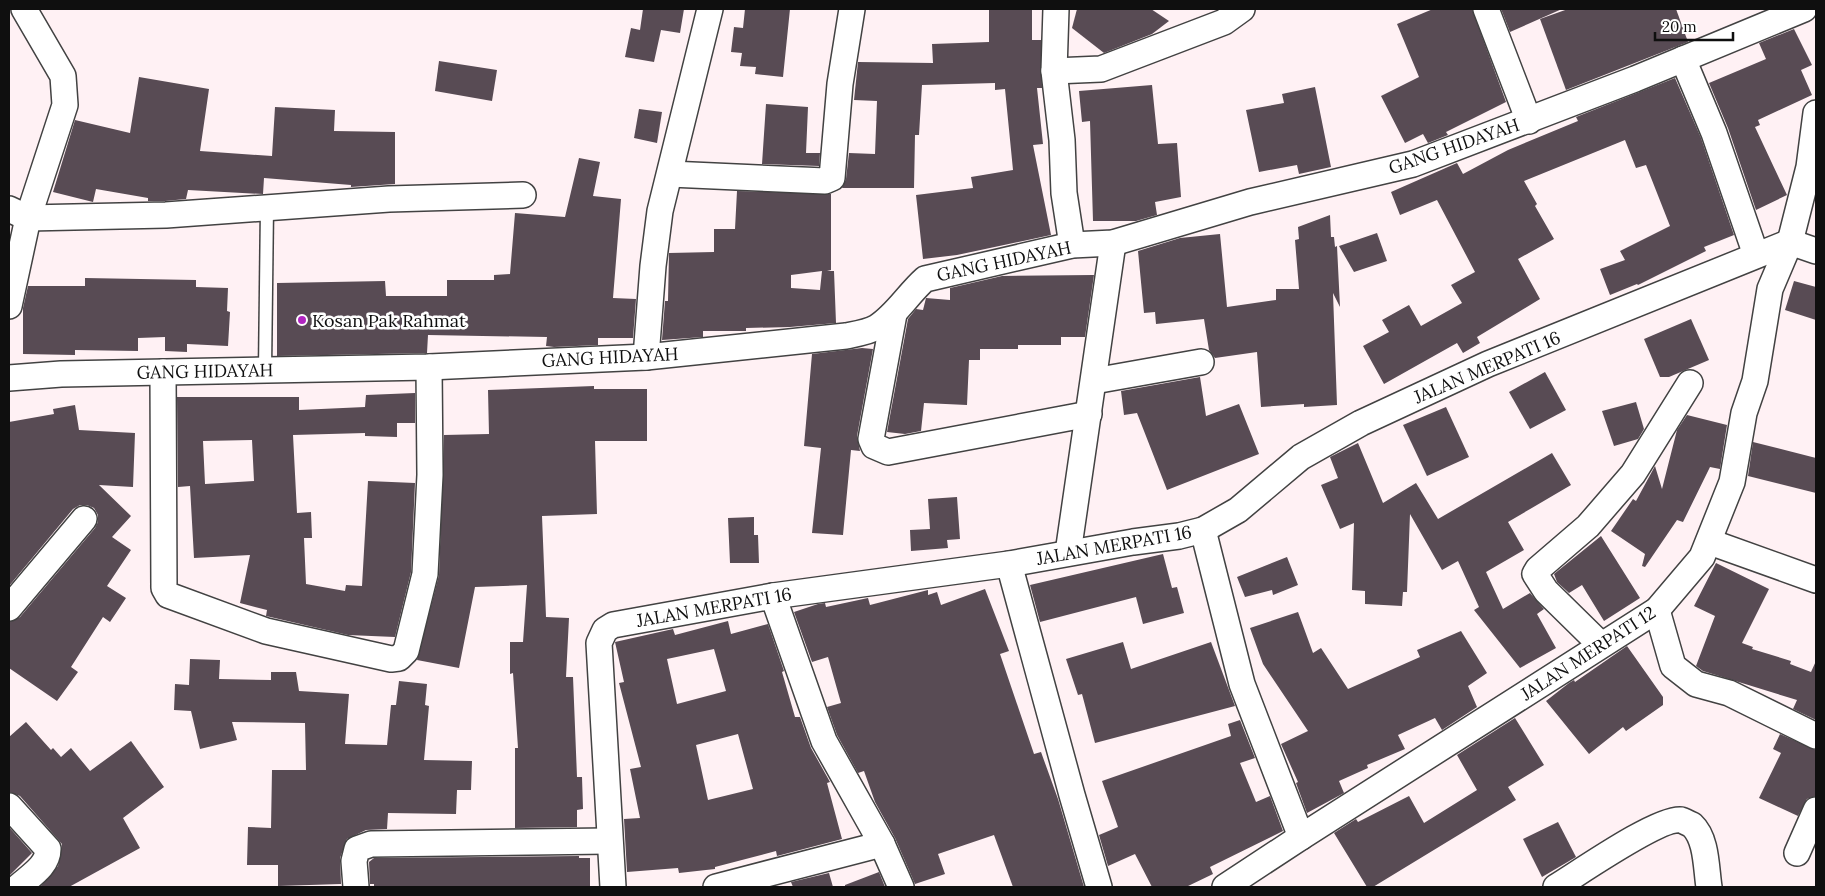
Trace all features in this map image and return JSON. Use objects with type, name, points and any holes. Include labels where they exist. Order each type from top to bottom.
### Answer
[{"type":"street","points":[[9,306],[18,214],[66,105],[62,76],[24,9]]},
{"type":"street","points":[[646,357],[657,229],[710,9]]},
{"type":"street","points":[[670,174],[825,181],[832,178],[840,84],[852,9]]},
{"type":"street","points":[[1056,9],[1054,71],[1062,140],[1064,193],[1072,245]]},
{"type":"street","points":[[1054,71],[1101,69],[1224,22],[1242,9]]},
{"type":"street","points":[[1486,9],[1529,121]]},
{"type":"street","name":"GANG HIDAYAH","points":[[9,378],[61,374],[429,367],[646,357],[846,336],[876,328],[894,314],[908,293],[925,279],[1072,245],[1113,243],[1250,202],[1413,164],[1529,121],[1801,9]]},
{"type":"street","points":[[1683,59],[1714,132],[1756,255]]},
{"type":"street","name":"JALAN MERPATI 12","points":[[1225,887],[1301,836],[1658,610],[1702,557],[1710,542],[1732,482],[1744,413],[1755,381],[1770,289],[1790,242],[1810,167],[1816,113]]},
{"type":"street","points":[[18,214],[166,215],[389,199],[523,195]]},
{"type":"street","points":[[1790,242],[1816,251]]},
{"type":"street","name":"JALAN MERPATI 16","points":[[613,887],[598,643],[605,630],[613,625],[773,596],[1009,564],[1179,536],[1203,530],[1238,510],[1301,457],[1360,423],[1488,364],[1790,242]]},
{"type":"street","points":[[1068,553],[1113,243]]},
{"type":"street","points":[[894,314],[871,439],[874,446],[888,452],[1089,414]]},
{"type":"street","points":[[1094,381],[1201,362]]},
{"type":"street","points":[[163,372],[164,588],[168,595],[266,631],[391,659],[399,658],[406,651],[425,574],[430,475],[429,367]]},
{"type":"street","points":[[1601,645],[1546,591],[1536,574],[1538,568],[1588,526],[1632,474],[1690,383]]},
{"type":"street","points":[[9,608],[84,519]]},
{"type":"street","points":[[1203,530],[1242,684],[1301,836]]},
{"type":"street","points":[[1710,542],[1816,580]]},
{"type":"street","points":[[1009,564],[1099,887]]},
{"type":"street","points":[[773,596],[824,741],[882,844],[901,887]]},
{"type":"street","points":[[1658,610],[1673,666],[1696,684],[1729,693],[1816,736]]},
{"type":"street","points":[[9,806],[48,849],[48,857],[41,867],[18,887]]},
{"type":"street","points":[[1797,852],[1816,810]]},
{"type":"street","points":[[1556,887],[1643,834],[1668,823],[1682,820],[1691,825],[1701,838],[1709,887]]},
{"type":"street","points":[[356,887],[354,855],[358,848],[371,844],[609,841]]},
{"type":"street","points":[[716,887],[882,844]]},
{"type":"lane","points":[[265,370],[267,207]]},
{"type":"building","points":[[643,9],[684,9],[680,33],[661,30],[654,62],[625,57],[631,28],[640,30]]},
{"type":"building","points":[[745,9],[790,9],[783,77],[755,74],[756,67],[740,66],[742,53],[731,52],[734,27],[743,28]]},
{"type":"building","points":[[989,9],[1032,9],[1032,40],[1041,40],[1042,88],[1037,88],[1043,144],[1033,145],[1051,235],[957,255],[923,259],[916,195],[973,188],[971,177],[1013,170],[1005,89],[995,90],[995,83],[922,85],[919,135],[915,135],[914,188],[842,188],[846,179],[849,153],[875,154],[877,101],[854,100],[858,62],[933,63],[932,44],[989,42]]},
{"type":"building","points":[[1077,9],[1151,9],[1169,21],[1152,34],[1104,53],[1072,28]]},
{"type":"building","points":[[1433,9],[1472,9],[1506,102],[1446,132],[1448,135],[1428,143],[1423,134],[1405,143],[1381,96],[1419,77],[1397,24]]},
{"type":"building","points":[[1501,9],[1562,9],[1510,32]]},
{"type":"building","points":[[1568,9],[1676,9],[1688,42],[1566,90],[1540,19]]},
{"type":"building","points":[[1794,29],[1812,65],[1801,70],[1812,95],[1758,120],[1760,125],[1755,127],[1787,195],[1756,210],[1728,128],[1709,83],[1766,59],[1759,43]]},
{"type":"building","points":[[439,61],[497,70],[492,101],[435,91]]},
{"type":"building","points":[[139,77],[209,89],[200,151],[272,156],[275,107],[335,110],[334,131],[395,132],[395,184],[351,187],[351,185],[264,178],[263,194],[188,190],[186,199],[165,201],[148,201],[148,198],[96,189],[93,202],[53,192],[75,120],[130,133]]},
{"type":"building","points":[[1675,78],[1701,138],[1734,235],[1704,247],[1706,251],[1638,285],[1610,295],[1600,269],[1625,260],[1620,251],[1670,226],[1646,165],[1636,168],[1625,140],[1524,181],[1537,204],[1535,206],[1554,239],[1518,259],[1540,299],[1477,337],[1480,343],[1463,353],[1457,343],[1384,384],[1363,346],[1389,332],[1382,320],[1409,305],[1421,326],[1462,303],[1451,285],[1475,272],[1437,200],[1400,215],[1391,192],[1457,163],[1463,174],[1508,150],[1578,121],[1576,117]]},
{"type":"building","points":[[1152,85],[1158,144],[1177,143],[1181,197],[1155,202],[1157,215],[1136,221],[1093,221],[1090,121],[1082,122],[1079,91]]},
{"type":"building","points":[[1315,87],[1331,167],[1299,174],[1297,165],[1259,172],[1246,110],[1284,103],[1282,94]]},
{"type":"building","points":[[766,104],[808,107],[806,153],[820,153],[819,166],[762,164]]},
{"type":"building","points":[[639,109],[662,112],[657,143],[634,138]]},
{"type":"building","points":[[579,158],[600,162],[593,196],[621,199],[613,298],[636,299],[633,338],[598,338],[598,345],[554,347],[546,346],[547,337],[428,335],[427,353],[277,356],[277,283],[385,281],[386,296],[447,296],[447,280],[494,280],[494,275],[510,274],[515,213],[565,217]]},
{"type":"building","points":[[737,191],[831,194],[831,270],[827,271],[834,271],[836,323],[746,328],[746,331],[703,331],[703,337],[662,340],[665,301],[668,301],[669,253],[714,252],[714,229],[735,229]],"holes":[[[822,271],[820,290],[791,288],[791,275]]]},
{"type":"building","points":[[1330,215],[1331,237],[1334,237],[1335,247],[1337,246],[1340,307],[1333,293],[1337,405],[1304,407],[1304,404],[1261,407],[1257,352],[1215,358],[1209,350],[1204,319],[1156,324],[1155,312],[1144,313],[1138,251],[1180,238],[1220,234],[1227,307],[1276,300],[1276,289],[1299,289],[1295,240],[1299,239],[1298,227]]},
{"type":"building","points":[[1377,233],[1387,261],[1354,272],[1339,246]]},
{"type":"building","points":[[1094,275],[1085,337],[1061,337],[1061,345],[1018,345],[1018,349],[980,349],[980,360],[969,360],[967,405],[924,403],[921,431],[905,434],[887,432],[908,319],[916,309],[923,310],[926,298],[950,300],[950,288],[1002,276]]},
{"type":"building","points":[[85,278],[196,280],[196,287],[228,288],[227,311],[230,312],[228,346],[187,344],[187,352],[165,351],[165,337],[138,338],[138,351],[75,350],[75,355],[23,354],[23,308],[28,286],[85,286]]},
{"type":"building","points":[[1794,281],[1816,287],[1816,320],[1785,310]]},
{"type":"building","points":[[1691,319],[1709,360],[1669,377],[1660,377],[1644,339]]},
{"type":"building","points":[[862,348],[873,349],[857,436],[860,451],[851,450],[843,535],[812,533],[821,448],[804,446],[812,354]]},
{"type":"building","points":[[1545,372],[1566,410],[1530,429],[1509,392]]},
{"type":"building","points":[[1200,377],[1206,416],[1239,404],[1259,454],[1167,490],[1137,413],[1124,415],[1121,391]]},
{"type":"building","points":[[594,386],[594,389],[647,389],[647,441],[595,441],[597,514],[542,516],[546,617],[569,618],[566,677],[573,677],[577,777],[582,777],[583,809],[577,810],[577,827],[515,828],[515,748],[518,748],[513,673],[510,674],[510,642],[523,642],[527,585],[475,587],[459,668],[417,660],[439,575],[444,435],[489,434],[488,390]]},
{"type":"building","points":[[415,393],[415,423],[397,423],[397,437],[365,436],[365,433],[293,435],[297,513],[311,512],[312,538],[304,538],[306,584],[345,591],[346,585],[362,586],[368,481],[415,483],[411,572],[395,637],[348,635],[266,616],[267,610],[240,603],[250,555],[194,558],[190,486],[178,487],[177,397],[299,397],[299,410],[365,407],[366,395]],"holes":[[[252,440],[254,481],[205,484],[203,441]]]},
{"type":"building","points":[[1636,402],[1644,429],[1638,439],[1614,446],[1602,411]]},
{"type":"building","points":[[75,405],[79,430],[135,433],[133,487],[99,485],[131,516],[112,537],[131,550],[107,586],[126,598],[110,622],[103,617],[71,667],[78,672],[57,701],[9,668],[9,622],[20,617],[95,528],[98,522],[98,515],[94,508],[87,505],[80,505],[73,509],[9,586],[9,422],[54,414],[53,409]]},
{"type":"building","points":[[1446,407],[1469,457],[1427,476],[1403,425]]},
{"type":"building","points":[[1687,415],[1727,425],[1720,469],[1710,467],[1683,522],[1677,520],[1645,567],[1642,566],[1645,554],[1611,531],[1633,499],[1636,501],[1655,466],[1662,489],[1677,430]]},
{"type":"building","points":[[1753,442],[1816,458],[1816,493],[1748,476]]},
{"type":"building","points":[[1358,443],[1383,503],[1416,483],[1438,519],[1552,453],[1571,485],[1508,522],[1524,550],[1486,572],[1503,609],[1530,593],[1544,609],[1537,614],[1556,648],[1520,668],[1474,610],[1479,607],[1458,561],[1442,570],[1410,514],[1407,592],[1403,592],[1402,606],[1365,604],[1365,591],[1352,590],[1354,523],[1340,529],[1321,485],[1338,478],[1330,457]]},
{"type":"building","points":[[957,497],[960,539],[947,540],[948,548],[911,551],[910,530],[930,529],[928,499]]},
{"type":"building","points":[[754,517],[754,535],[758,535],[759,563],[730,563],[728,518]]},
{"type":"building","points":[[1601,536],[1640,598],[1604,621],[1582,585],[1569,593],[1557,582],[1554,574]]},
{"type":"building","points":[[1163,554],[1172,588],[1177,587],[1184,613],[1143,624],[1136,597],[1040,622],[1030,585]]},
{"type":"building","points":[[1287,557],[1298,585],[1273,595],[1272,590],[1245,597],[1237,577]]},
{"type":"building","points":[[1716,563],[1769,589],[1742,643],[1753,647],[1752,649],[1791,661],[1790,664],[1811,672],[1816,661],[1816,720],[1793,709],[1797,700],[1703,671],[1696,666],[1715,616],[1694,606]]},
{"type":"building","points":[[985,589],[1009,651],[1000,654],[1034,754],[1041,752],[1058,799],[1084,887],[1013,887],[994,835],[938,854],[945,874],[915,884],[895,838],[875,802],[864,771],[858,773],[837,735],[827,707],[841,703],[828,657],[812,662],[794,612],[818,604],[825,603],[826,607],[868,598],[870,605],[928,590],[928,595],[937,592],[941,605]]},
{"type":"building","points":[[1298,612],[1313,653],[1321,648],[1348,689],[1420,657],[1417,650],[1461,631],[1487,673],[1468,686],[1477,707],[1442,730],[1435,718],[1398,735],[1405,749],[1367,765],[1368,768],[1339,781],[1344,793],[1307,813],[1296,783],[1298,782],[1281,744],[1308,731],[1263,664],[1250,628]]},
{"type":"building","points":[[728,621],[731,634],[768,624],[784,671],[782,672],[795,717],[800,717],[811,748],[830,782],[827,783],[842,839],[777,856],[776,851],[715,867],[715,869],[679,873],[678,868],[627,872],[624,819],[640,818],[630,769],[641,767],[619,683],[624,682],[615,642],[673,629],[675,635]],"holes":[[[714,649],[726,691],[677,704],[667,659]],[[738,734],[753,789],[708,800],[696,745]]]},
{"type":"building","points":[[1123,642],[1131,669],[1211,642],[1235,706],[1095,743],[1082,694],[1078,695],[1066,659]]},
{"type":"building","points":[[1627,646],[1663,697],[1663,705],[1626,731],[1623,727],[1589,754],[1546,701],[1569,683],[1574,680],[1575,682]]},
{"type":"building","points":[[190,659],[220,660],[219,679],[271,680],[271,672],[296,672],[299,691],[349,694],[345,744],[387,745],[391,705],[396,705],[399,681],[427,684],[425,705],[429,706],[424,760],[472,761],[471,790],[457,790],[456,814],[388,813],[387,829],[366,830],[347,839],[340,858],[341,884],[278,886],[278,865],[247,865],[248,827],[271,828],[272,770],[306,770],[305,723],[232,722],[237,740],[200,749],[191,711],[174,710],[175,684],[189,685]]},
{"type":"building","points":[[1515,718],[1544,765],[1508,787],[1516,800],[1373,887],[1367,887],[1334,833],[1356,819],[1358,822],[1409,796],[1424,823],[1477,790],[1457,755]]},
{"type":"building","points":[[1240,720],[1255,758],[1240,763],[1256,802],[1270,796],[1283,831],[1210,867],[1213,874],[1186,887],[1152,887],[1135,854],[1108,866],[1099,835],[1118,827],[1102,781],[1231,736],[1228,724]]},
{"type":"building","points":[[26,722],[51,750],[53,748],[61,757],[71,748],[90,771],[131,741],[164,787],[123,818],[140,848],[69,887],[40,887],[58,866],[62,844],[20,796],[9,792],[9,737]]},
{"type":"building","points":[[1780,734],[1816,750],[1816,796],[1807,799],[1798,816],[1759,798],[1781,753],[1773,749]]},
{"type":"building","points":[[1558,822],[1576,857],[1542,877],[1523,839]]},
{"type":"building","points":[[9,827],[32,853],[9,876]]},
{"type":"building","points":[[579,856],[579,858],[590,858],[590,887],[374,887],[374,884],[370,884],[369,862],[374,858]]},
{"type":"building","points":[[879,872],[885,887],[845,887],[845,885]]},
{"type":"building","points":[[829,873],[833,887],[793,887],[791,882]]},
{"type":"place","name":"Kosan Pak Rahmat","points":[[302,320]]}]
